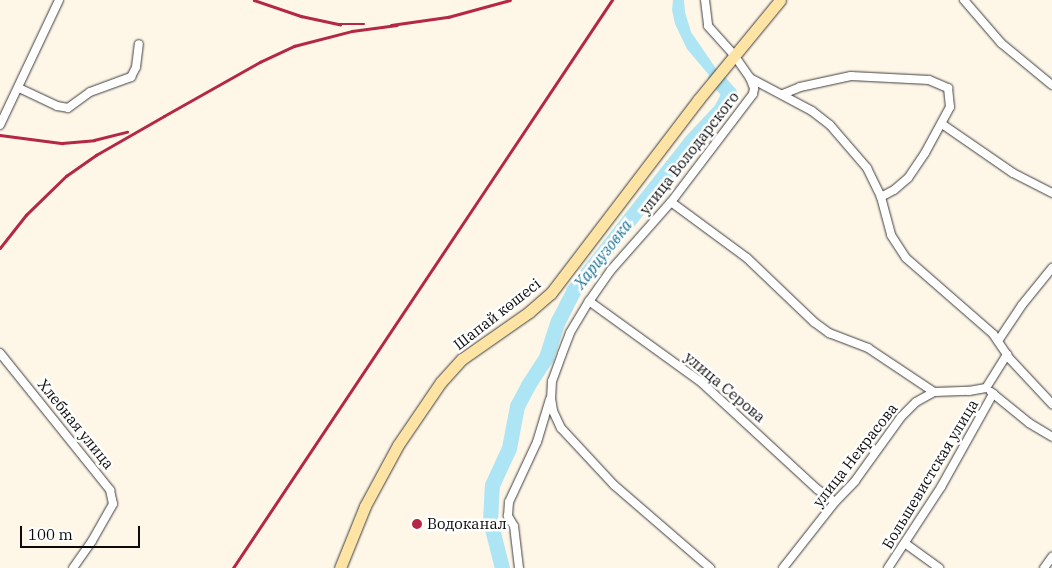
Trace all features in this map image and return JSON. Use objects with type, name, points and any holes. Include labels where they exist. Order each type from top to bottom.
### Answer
[{"type":"street","points":[[0,125],[19,88],[58,0]]},
{"type":"street","name":"улица Володарского","points":[[705,0],[708,26],[734,55],[750,78],[754,88],[753,94],[671,202],[612,270],[589,301],[570,332],[552,382],[551,398],[553,411],[561,428],[614,485],[710,568]]},
{"type":"street","name":"Шапай көшесі","points":[[340,568],[364,506],[398,445],[441,382],[462,360],[529,312],[551,293],[698,100],[780,0]]},
{"type":"street","points":[[964,0],[1001,43],[1052,85]]},
{"type":"street","points":[[19,88],[57,106],[68,108],[90,92],[131,77],[136,67],[139,44]]},
{"type":"street","points":[[783,94],[800,87],[852,76],[929,80],[948,88],[950,108],[942,124],[908,178],[894,190],[880,197]]},
{"type":"street","points":[[750,78],[812,111],[830,125],[867,168],[880,197],[891,235],[906,258],[998,341],[1036,390],[1052,404]]},
{"type":"street","points":[[942,124],[1014,173],[1052,193]]},
{"type":"street","points":[[671,202],[747,258],[814,322],[829,333],[868,348],[934,392],[969,391],[986,388],[1007,354]]},
{"type":"street","points":[[998,341],[1022,305],[1052,268]]},
{"type":"street","name":"улица Серова","points":[[589,301],[701,382],[817,489],[835,502]]},
{"type":"street","name":"Хлебная улица","points":[[0,353],[110,490],[113,504],[92,541],[73,568]]},
{"type":"street","points":[[986,388],[1029,423],[1052,437]]},
{"type":"street","name":"улица Некрасова","points":[[783,568],[835,502],[855,482],[902,417],[916,402],[934,392]]},
{"type":"street","name":"Большевистская улица","points":[[888,568],[906,544],[941,487],[993,394]]},
{"type":"street","points":[[519,568],[514,526],[508,516],[509,502],[537,442],[551,398]]},
{"type":"street","points":[[906,544],[939,568]]},
{"type":"street","points":[[1044,568],[1052,557]]},
{"type":"water","points":[[673,0],[684,0],[685,12],[691,32],[730,89],[725,94],[687,49],[675,24],[672,10]]},
{"type":"waterway","name":"Хариузовка","points":[[502,568],[490,521],[492,485],[509,448],[517,406],[546,357],[558,321],[573,291],[691,141],[721,109],[729,93],[715,77]]},
{"type":"railway","points":[[254,0],[301,16],[340,24],[364,24]]},
{"type":"railway","points":[[391,25],[448,17],[510,0]]},
{"type":"railway","points":[[233,568],[612,0]]},
{"type":"railway","points":[[0,248],[26,215],[66,176],[96,155],[260,62],[294,46],[352,31],[397,25]]},
{"type":"railway","points":[[0,135],[62,143],[94,140],[127,132]]},
{"type":"place","name":"Водоканал","points":[[417,524]]}]
